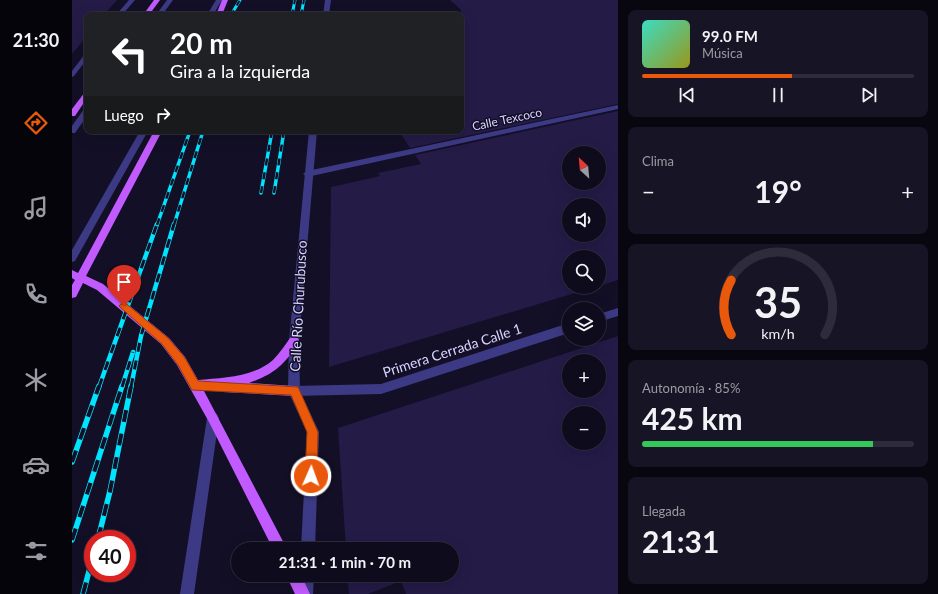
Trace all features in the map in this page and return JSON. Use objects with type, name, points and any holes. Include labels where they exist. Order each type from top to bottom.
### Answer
[{"type":"main road","points":[[148,12],[157,0]]},
{"type":"main road","points":[[220,12],[225,0]]},
{"type":"main road","points":[[72,114],[84,97]]},
{"type":"main road","points":[[72,294],[77,276],[156,134]]},
{"type":"main road","points":[[77,276],[100,287],[114,298],[165,341],[181,361],[213,418],[276,542]]},
{"type":"main road","points":[[196,386],[230,383],[257,374],[274,366],[294,340]]},
{"type":"main road","points":[[196,386],[294,390]]},
{"type":"main road","points":[[298,582],[305,594]]},
{"type":"street","points":[[122,12],[132,0]]},
{"type":"street","points":[[161,12],[170,0]]},
{"type":"street","points":[[212,12],[219,0]]},
{"type":"street","points":[[326,12],[328,0]]},
{"type":"street","points":[[72,75],[84,59]]},
{"type":"street","name":"Calle Texcoco","points":[[307,174],[618,107]]},
{"type":"street","points":[[72,131],[84,115]]},
{"type":"street","points":[[72,258],[142,134]]},
{"type":"street","name":"Calle Río Churubusco","points":[[308,542],[312,432],[294,390],[294,340],[307,174],[313,134]]},
{"type":"street","points":[[606,316],[618,312]]},
{"type":"street","name":"Primera Cerrada Calle 1","points":[[294,390],[381,389],[562,330]]},
{"type":"street","points":[[187,594],[213,418]]},
{"type":"street","points":[[305,594],[306,582]]},
{"type":"building","points":[[72,0],[117,0],[107,12],[84,12],[84,40],[72,54]]},
{"type":"building","points":[[450,0],[618,0],[618,104],[410,148],[401,134],[464,134],[464,12],[461,12],[461,10]]},
{"type":"building","points":[[618,111],[618,280],[606,284],[606,250],[562,250],[562,294],[572,294],[329,367],[331,187],[380,176],[378,173],[421,164],[415,155]]},
{"type":"building","points":[[618,336],[618,594],[406,594],[401,582],[459,582],[459,542],[346,542],[338,428],[562,354],[562,398],[606,398],[606,354],[563,354],[588,346],[606,346],[606,340]]},
{"type":"building","points":[[348,582],[398,582],[368,594],[349,594]]},
{"type":"railway","points":[[233,12],[240,0]]},
{"type":"railway","points":[[293,12],[295,0]]},
{"type":"railway","points":[[302,12],[304,0]]},
{"type":"railway","points":[[157,225],[189,134]]},
{"type":"railway","points":[[174,225],[202,134]]},
{"type":"railway","points":[[261,193],[271,134]]},
{"type":"railway","points":[[274,193],[284,134]]},
{"type":"railway","points":[[99,387],[157,224]]},
{"type":"railway","points":[[131,387],[141,336],[174,224]]},
{"type":"railway","points":[[122,387],[133,352]]},
{"type":"railway","points":[[72,462],[99,386]]},
{"type":"railway","points":[[72,540],[122,386]]},
{"type":"railway","points":[[100,530],[110,491],[131,386]]},
{"type":"railway","points":[[83,594],[86,582]]},
{"type":"route","points":[[124,306],[165,341],[181,361],[196,386],[294,390],[312,432],[311,476]]}]
